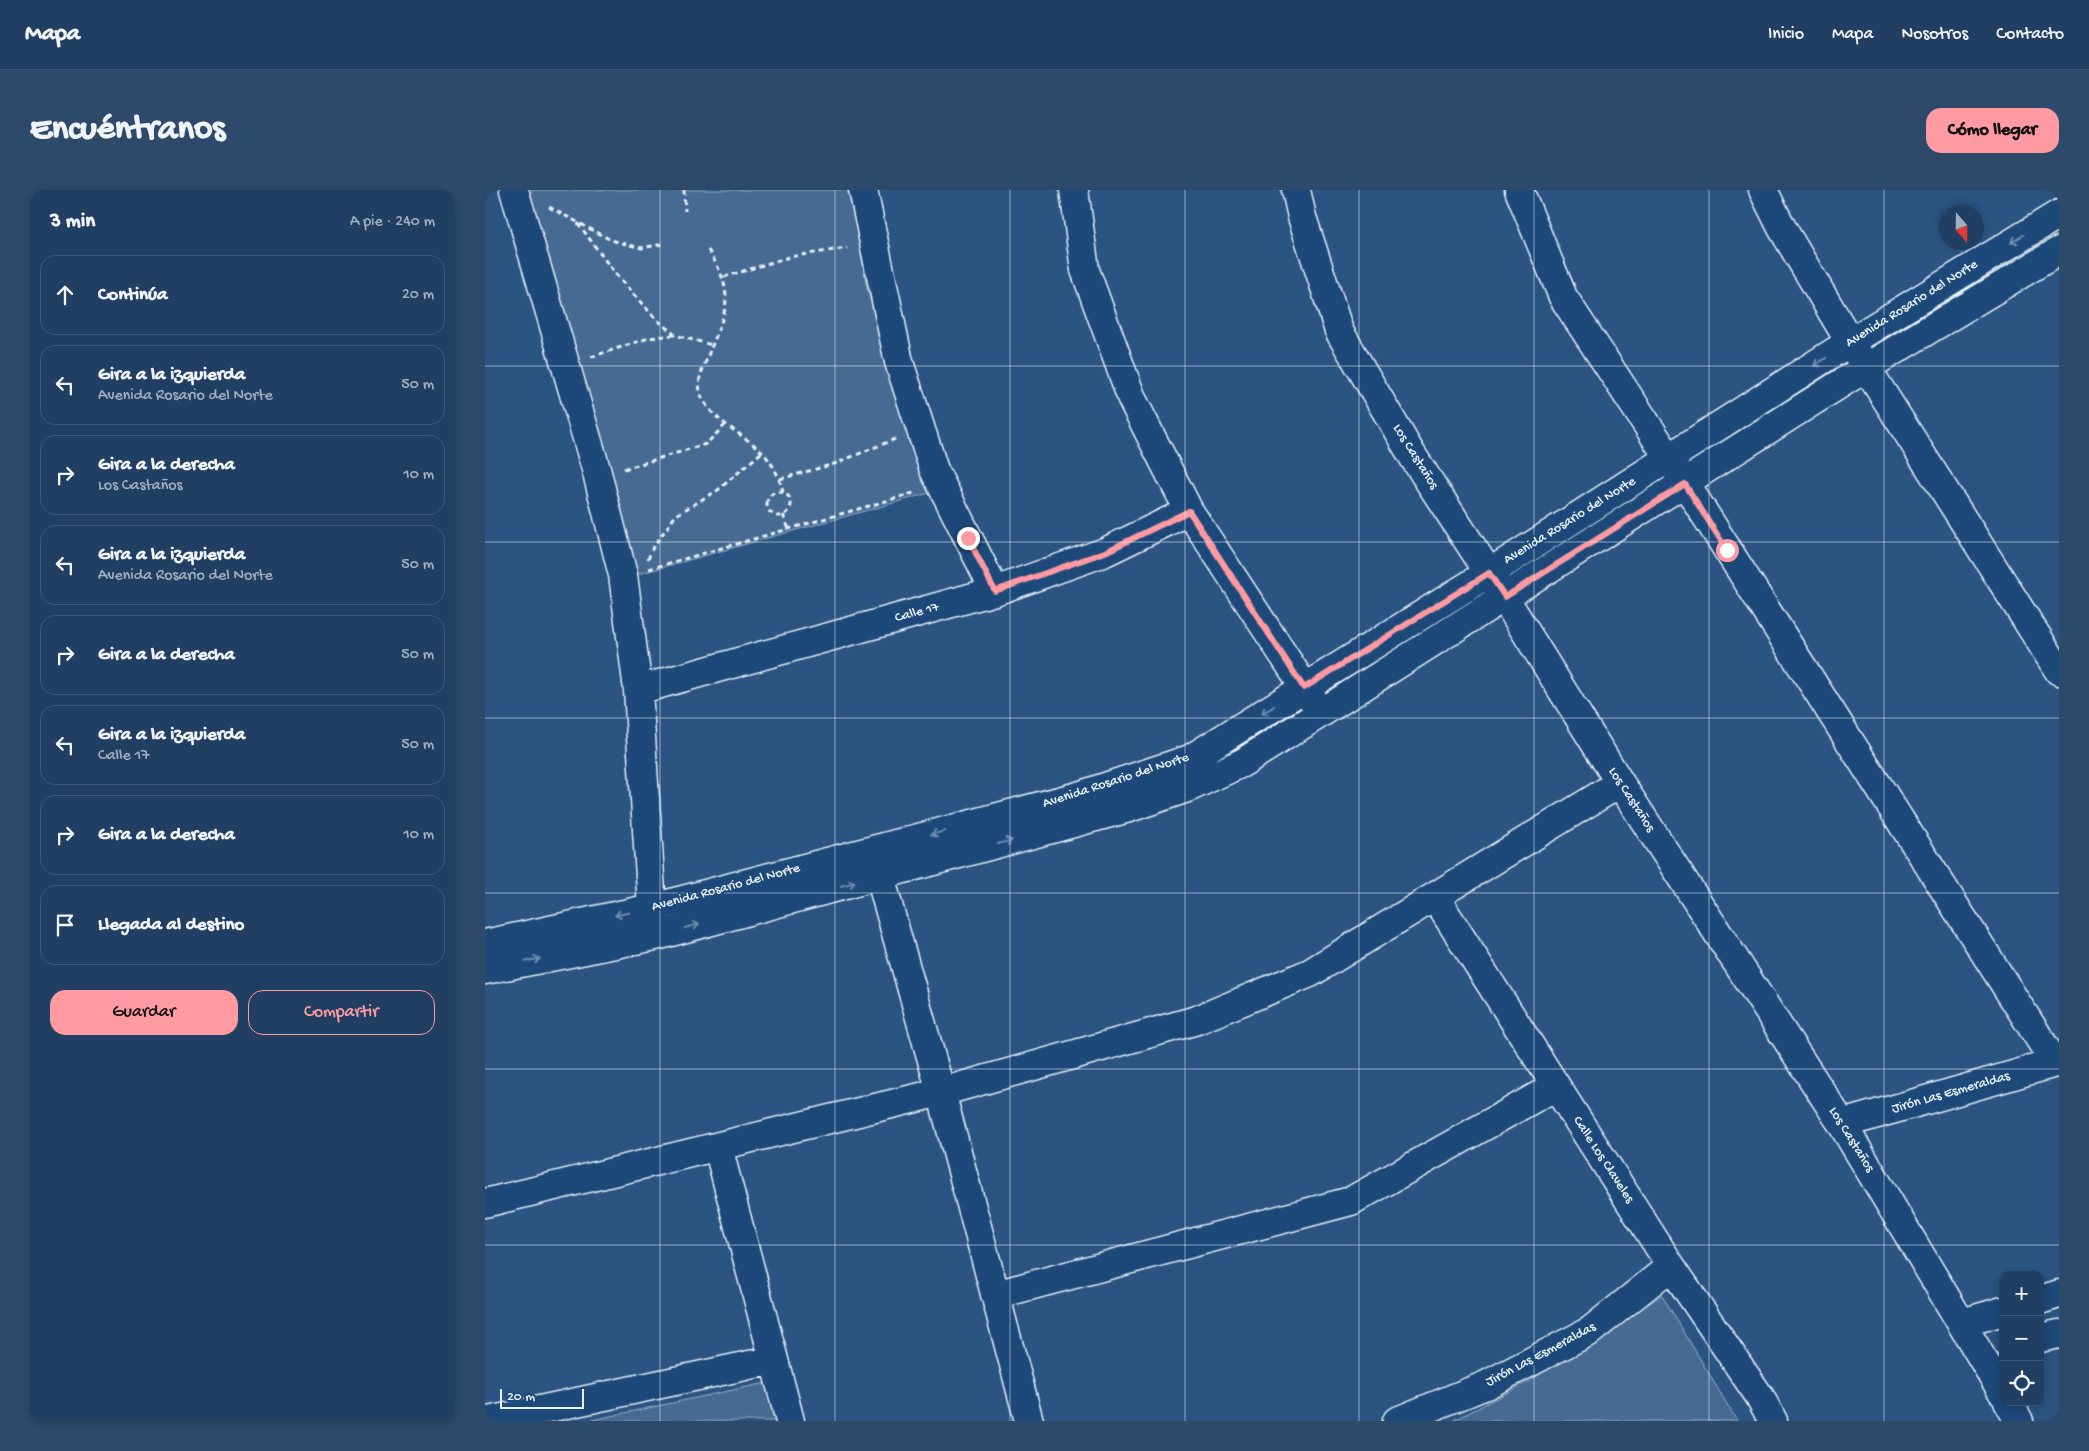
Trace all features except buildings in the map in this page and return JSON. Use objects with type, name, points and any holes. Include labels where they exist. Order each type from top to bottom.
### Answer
[{"type":"street","points":[[514,190],[596,469],[623,575],[637,690],[652,908],[660,935]]},
{"type":"street","points":[[863,190],[899,362],[934,470],[995,591]]},
{"type":"street","points":[[1074,190],[1085,270],[1132,399],[1189,511],[1321,713]]},
{"type":"street","name":"Los Castaños","points":[[1296,190],[1302,217],[1339,331],[1412,456],[1505,597],[1620,783],[1843,1124],[1962,1323],[1991,1350],[1999,1378]]},
{"type":"street","points":[[1519,190],[1563,297],[1669,458],[2057,1063]]},
{"type":"street","points":[[1763,190],[1782,228],[1850,342],[2059,671]]},
{"type":"street","points":[[2050,219],[2059,246]]},
{"type":"street","name":"Avenida Rosario del Norte","points":[[485,970],[660,935],[1190,758],[1489,573],[1850,342],[2050,219]]},
{"type":"street","name":"Avenida Rosario del Norte","points":[[485,944],[876,863],[1129,808],[1189,787],[1242,763],[1867,367],[2059,252]]},
{"type":"street","name":"Calle 17","points":[[637,690],[995,591],[1105,552],[1189,511]]},
{"type":"street","points":[[485,1203],[941,1092],[1197,1020],[1310,973],[1620,783]]},
{"type":"street","points":[[876,863],[941,1092],[1029,1421]]},
{"type":"street","name":"Calle Los Claveles","points":[[1435,897],[1671,1266],[1760,1397],[1773,1421]]},
{"type":"street","name":"Jirón Las Esmeraldas","points":[[1843,1124],[2057,1063]]},
{"type":"street","points":[[995,1295],[1351,1201],[1556,1086]]},
{"type":"street","points":[[718,1147],[789,1421]]},
{"type":"street","name":"Jirón Las Esmeraldas","points":[[1397,1421],[1485,1385],[1591,1331],[1671,1266]]},
{"type":"street","points":[[2044,1299],[2059,1294]]},
{"type":"street","points":[[1962,1323],[1999,1312]]},
{"type":"street","points":[[2044,1337],[2059,1334]]},
{"type":"street","points":[[488,1421],[570,1412],[773,1360]]},
{"type":"street","points":[[2011,1406],[2019,1421]]},
{"type":"path","points":[[684,190],[685,211]]},
{"type":"path","points":[[542,202],[553,210],[611,240],[641,248],[663,244]]},
{"type":"path","points":[[578,223],[616,275],[655,318],[675,335]]},
{"type":"path","points":[[724,277],[789,257],[853,247]]},
{"type":"path","points":[[708,250],[724,277],[726,294],[725,314],[699,379],[701,395],[708,408],[762,452],[780,479],[783,492],[791,502],[788,512],[777,516],[771,513],[767,507],[767,501],[770,495],[783,492]]},
{"type":"path","points":[[588,358],[649,338],[675,335],[712,345]]},
{"type":"path","points":[[622,470],[706,444],[726,424]]},
{"type":"path","points":[[780,479],[834,464],[902,436]]},
{"type":"path","points":[[762,452],[718,490],[676,515],[653,548],[643,570],[918,492]]},
{"type":"path","points":[[783,515],[789,529]]},
{"type":"shaded area","points":[[532,190],[851,190],[866,284],[895,393],[933,492],[635,575],[524,206]]},
{"type":"shaded area","points":[[1662,1295],[1737,1421],[1453,1421],[1531,1380]]},
{"type":"shaded area","points":[[766,1383],[777,1421],[587,1421]]},
{"type":"route","points":[[968,538],[995,591],[1105,552],[1189,511],[1304,688],[1489,573],[1505,597],[1685,484],[1727,550]]}]
